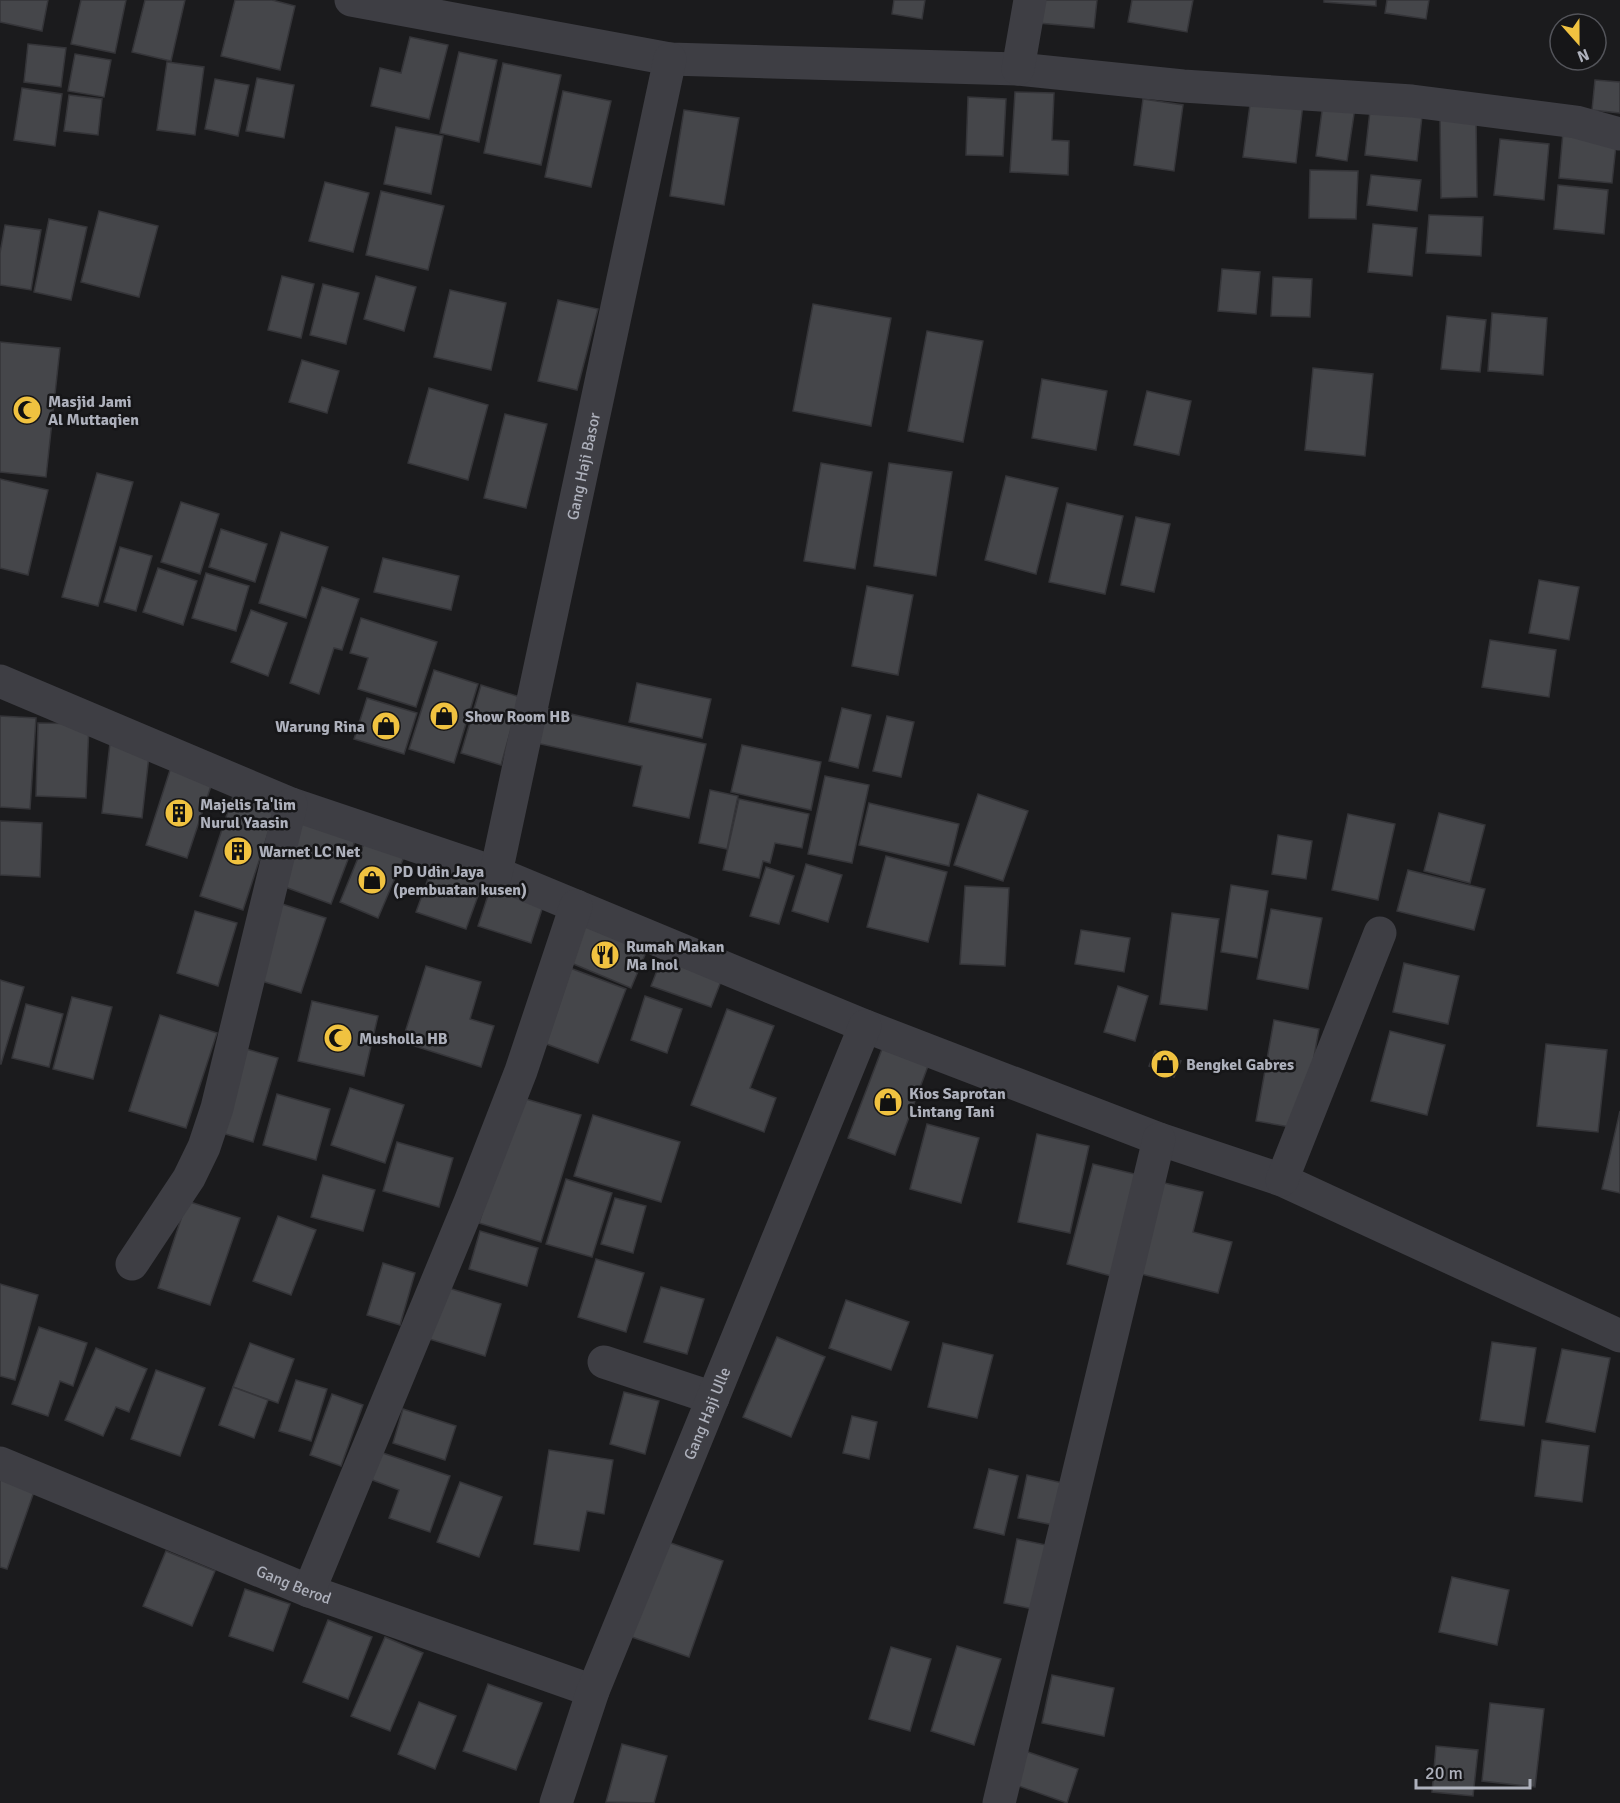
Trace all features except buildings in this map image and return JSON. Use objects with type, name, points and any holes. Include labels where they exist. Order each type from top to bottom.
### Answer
[{"type":"street","points":[[351,0],[670,59],[1018,69],[1183,86],[1412,101],[1576,122],[1620,134]]},
{"type":"street","points":[[1018,69],[1030,0]]},
{"type":"street","name":"Gang Haji Basor","points":[[496,873],[670,59]]},
{"type":"street","points":[[0,681],[291,804],[496,873],[865,1026],[1159,1139],[1282,1180],[1620,1336]]},
{"type":"street","points":[[132,1264],[189,1178],[204,1147],[217,1108],[291,804]]},
{"type":"street","points":[[309,1591],[470,1202],[520,1071],[576,906]]},
{"type":"street","points":[[1282,1180],[1380,933]]},
{"type":"street","name":"Gang Haji Ulle","points":[[556,1803],[593,1691],[865,1026]]},
{"type":"street","points":[[999,1803],[1159,1139]]},
{"type":"street","points":[[604,1362],[713,1398]]},
{"type":"street","name":"Gang Berod","points":[[0,1463],[309,1591],[593,1691]]},
{"type":"place","name":"Masjid Jami Al Muttaqien","points":[[27,410]]},
{"type":"place","name":"Show Room HB","points":[[444,716]]},
{"type":"place","name":"Warung Rina","points":[[386,726]]},
{"type":"place","name":"Majelis Ta'lim Nurul Yaasin","points":[[179,813]]},
{"type":"place","name":"Warnet LC Net","points":[[238,851]]},
{"type":"place","name":"PD Udin Jaya (pembuatan kusen)","points":[[372,880]]},
{"type":"place","name":"Rumah Makan Ma Inol","points":[[605,955]]},
{"type":"place","name":"Musholla HB","points":[[338,1038]]},
{"type":"place","name":"Bengkel Gabres","points":[[1165,1064]]},
{"type":"place","name":"Kios Saprotan Lintang Tani","points":[[888,1102]]}]
